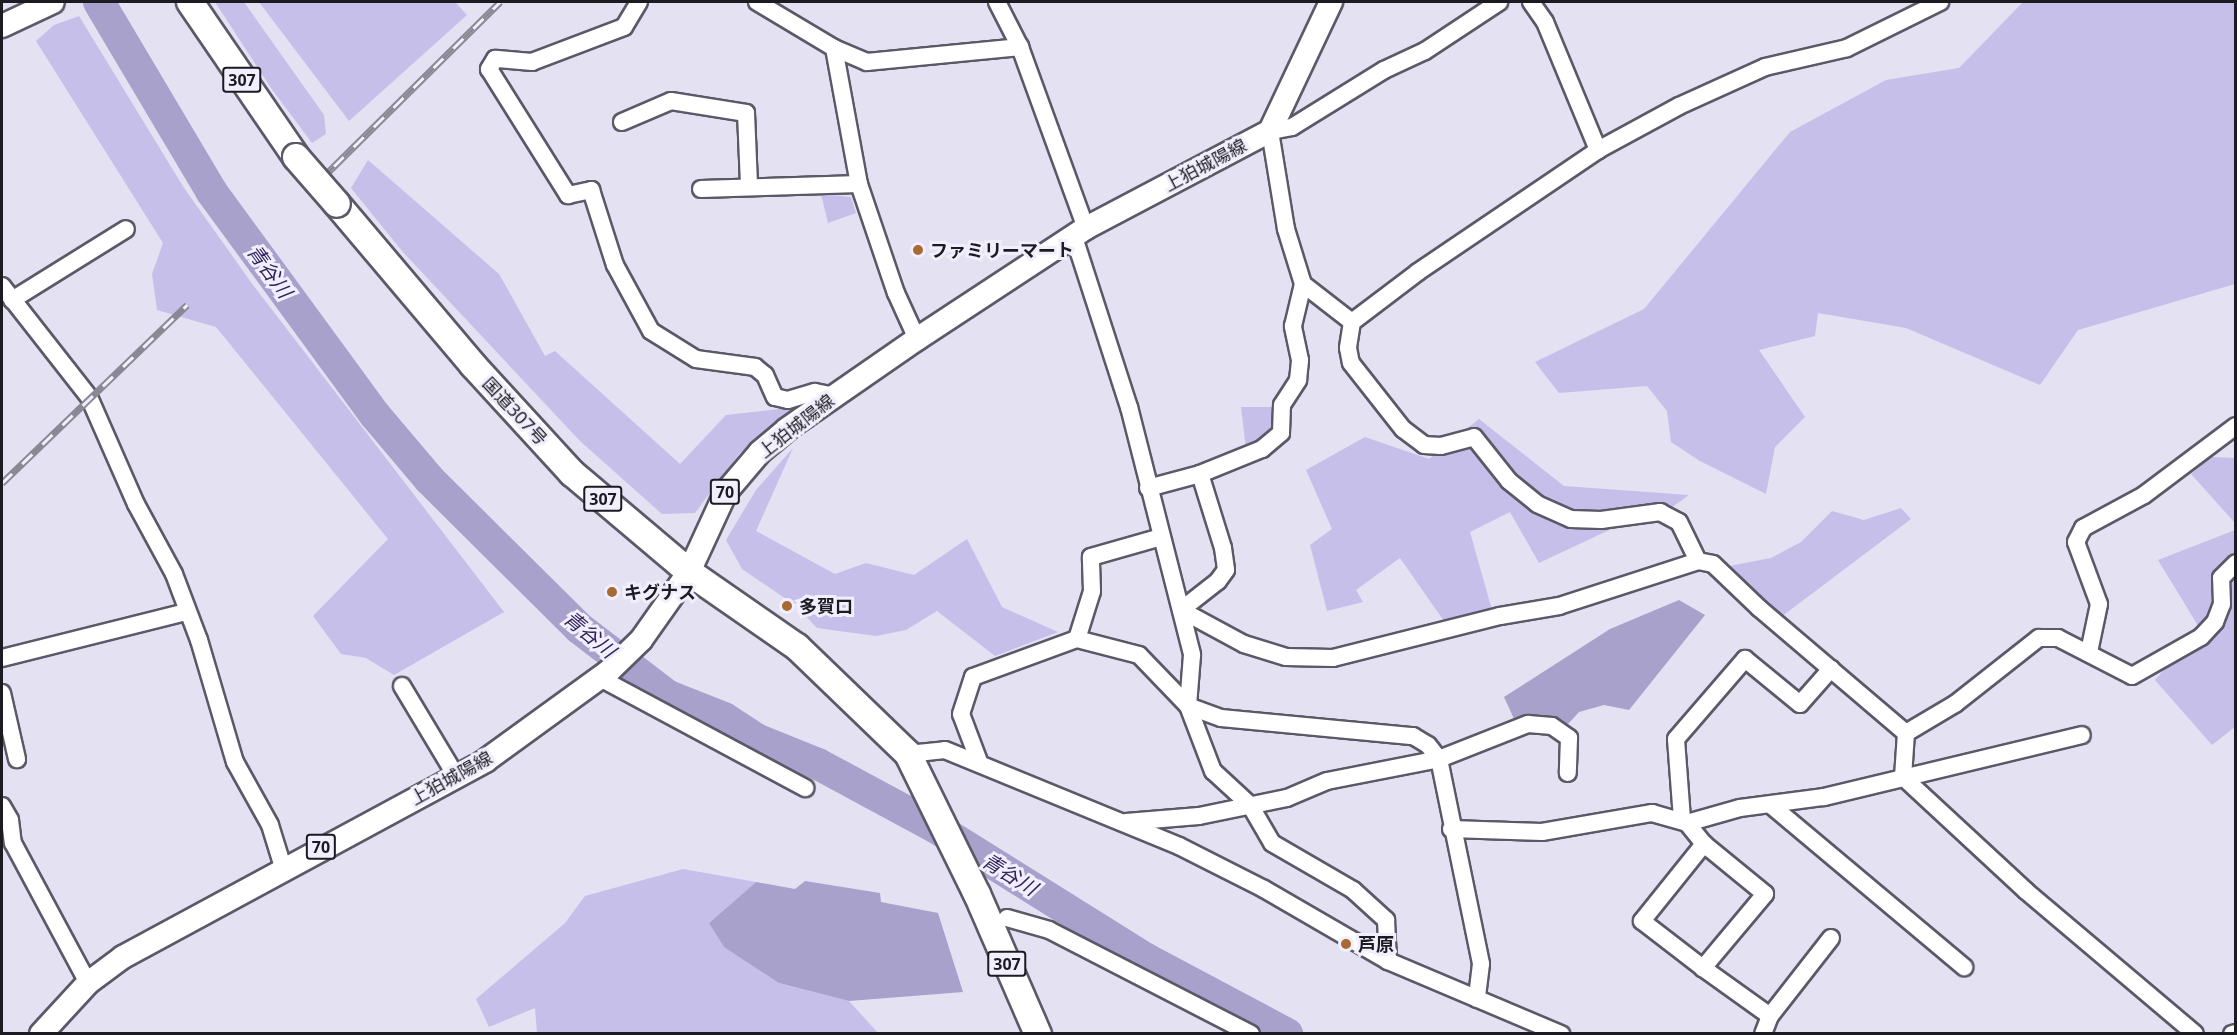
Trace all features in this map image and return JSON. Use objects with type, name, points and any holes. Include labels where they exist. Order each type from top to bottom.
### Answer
[{"type":"highway","name":"国道307号","points":[[190,2],[296,157],[473,365],[572,473],[689,572],[797,647],[908,754]]},
{"type":"highway","name":"307","points":[[908,754],[977,894],[1038,1034]]},
{"type":"main road","points":[[2,26],[52,2]]},
{"type":"main road","points":[[1270,131],[1331,2]]},
{"type":"main road","name":"上狛城陽線","points":[[41,1034],[88,983],[148,942],[283,867],[485,761],[605,675],[641,640],[689,572],[726,492],[741,472],[787,429],[917,339],[1080,232],[1270,131]]},
{"type":"street","points":[[639,2],[624,27],[532,62],[495,59],[489,69],[568,195],[591,190],[615,265],[651,331],[696,359],[755,367],[765,375],[775,397],[788,400],[815,392],[835,396]]},
{"type":"street","points":[[757,2],[834,48],[867,62],[1020,48]]},
{"type":"street","points":[[997,2],[1020,48],[1080,232],[1129,407],[1192,655],[1188,706]]},
{"type":"street","points":[[1148,488],[1200,474],[1263,449],[1281,433],[1282,405],[1298,380],[1300,360],[1293,326],[1302,284],[1286,229],[1270,131],[1292,127],[1384,70],[1425,51],[1499,2]]},
{"type":"street","points":[[1531,2],[1545,22],[1598,150]]},
{"type":"street","points":[[1698,561],[1679,522],[1659,512],[1601,520],[1571,519],[1537,504],[1509,481],[1474,437],[1441,446],[1424,445],[1403,429],[1351,363],[1348,348],[1352,322],[1418,272],[1598,150],[1679,106],[1765,67],[1847,48],[1940,2]]},
{"type":"street","points":[[834,48],[859,184],[896,293],[917,339]]},
{"type":"street","points":[[622,122],[671,101],[746,113],[749,185]]},
{"type":"street","points":[[701,189],[749,185],[859,184]]},
{"type":"street","points":[[12,300],[126,229]]},
{"type":"street","points":[[1302,284],[1352,322]]},
{"type":"street","points":[[2,286],[89,397],[136,504],[174,574],[199,640],[235,762],[270,825],[283,867]]},
{"type":"street","points":[[2089,652],[2099,604],[2076,542],[2083,528],[2144,495],[2235,426]]},
{"type":"street","points":[[1181,610],[1218,581],[1226,570],[1223,548],[1200,474]]},
{"type":"street","points":[[1077,639],[1092,591],[1091,558],[1161,537]]},
{"type":"street","points":[[1181,610],[1244,644],[1286,657],[1333,658],[1500,616],[1559,606],[1698,561],[1713,564],[1906,733]]},
{"type":"street","points":[[1906,733],[1955,704],[2039,638],[2058,638],[2132,676],[2201,637],[2215,622],[2222,604],[2221,578],[2235,562]]},
{"type":"street","points":[[2,658],[187,612]]},
{"type":"street","points":[[980,764],[961,714],[973,677],[1077,639],[1139,655],[1188,706],[1213,771],[1250,806],[1272,843],[1353,890],[1386,920],[1389,961]]},
{"type":"street","points":[[1703,968],[1765,894],[1704,844],[1684,821],[1676,739],[1745,659],[1800,704],[1831,669]]},
{"type":"street","points":[[605,675],[805,788]]},
{"type":"street","points":[[402,686],[456,776]]},
{"type":"street","points":[[2,693],[17,759]]},
{"type":"street","points":[[1188,706],[1221,718],[1413,736],[1428,745],[1439,759],[1451,828],[1481,964],[1477,999]]},
{"type":"street","points":[[1122,823],[1199,816],[1287,798],[1327,781],[1439,759],[1509,729],[1528,724],[1552,726],[1569,738],[1568,773]]},
{"type":"street","points":[[1903,777],[1906,733]]},
{"type":"street","points":[[1451,828],[1542,832],[1652,813],[1684,821],[1740,808],[1772,806],[2082,735]]},
{"type":"street","points":[[908,754],[945,750],[1122,823],[1264,889],[1389,961],[1562,1034]]},
{"type":"street","points":[[1903,777],[2026,891],[2195,1034]]},
{"type":"street","points":[[2,806],[10,820],[13,843],[88,983]]},
{"type":"street","points":[[1772,806],[1964,967]]},
{"type":"street","points":[[1704,844],[1642,921],[1770,1016]]},
{"type":"street","points":[[1007,918],[1049,930],[1251,1034]]},
{"type":"street","points":[[1763,1034],[1770,1016],[1831,938]]},
{"type":"shaded area","points":[[215,2],[244,2],[324,115],[326,134],[312,143],[271,88]]},
{"type":"shaded area","points":[[259,2],[455,2],[467,15],[349,121]]},
{"type":"shaded area","points":[[2023,2],[2235,2],[2235,284],[2078,330],[2040,385],[1906,328],[1818,313],[1815,336],[1759,350],[1805,417],[1775,447],[1766,494],[1700,461],[1671,442],[1667,411],[1647,386],[1559,393],[1535,362],[1644,309],[1790,132],[1886,80],[1959,68]]},
{"type":"shaded area","points":[[79,16],[184,188],[253,285],[504,612],[394,675],[366,658],[341,654],[313,616],[388,539],[216,327],[157,310],[152,274],[163,243],[36,41],[54,25]]},
{"type":"shaded area","points":[[368,160],[499,274],[545,356],[555,351],[680,464],[726,415],[797,407],[739,454],[695,513],[662,514],[580,441],[402,251],[351,188]]},
{"type":"shaded area","points":[[821,194],[851,197],[856,213],[828,223]]},
{"type":"shaded area","points":[[1241,407],[1273,407],[1274,429],[1260,445],[1246,449]]},
{"type":"shaded area","points":[[1479,419],[1564,486],[1689,495],[1654,520],[1622,524],[1539,563],[1510,512],[1470,532],[1492,610],[1446,624],[1400,558],[1356,590],[1363,602],[1327,611],[1310,545],[1332,529],[1306,470],[1365,437],[1429,459]]},
{"type":"shaded area","points":[[793,448],[756,531],[835,574],[866,563],[914,575],[967,539],[1002,607],[1058,632],[995,656],[937,611],[906,630],[876,636],[817,628],[795,605],[742,569],[726,540],[756,490]]},
{"type":"shaded area","points":[[2211,457],[2235,458],[2235,523],[2191,474]]},
{"type":"shaded area","points":[[1901,508],[1911,519],[1781,617],[1729,566],[1771,558],[1801,542],[1832,511],[1864,520]]},
{"type":"shaded area","points":[[2235,530],[2235,727],[2212,745],[2155,680],[2200,629],[2158,560]]},
{"type":"shaded area","points":[[1679,600],[1705,615],[1629,710],[1604,705],[1579,712],[1568,724],[1549,717],[1515,721],[1504,697],[1610,629]]},
{"type":"shaded area","points":[[683,869],[756,882],[709,923],[779,983],[849,1001],[878,1033],[537,1033],[535,1008],[489,1027],[476,999],[565,923],[585,896]]},
{"type":"shaded area","points":[[805,881],[880,893],[881,902],[938,913],[963,992],[849,1001],[779,983],[724,947],[709,923],[756,882],[795,889]]},
{"type":"waterway","name":"青谷川","points":[[99,2],[211,191],[375,415],[430,480],[579,628],[668,696],[724,718],[756,739],[818,764],[935,827],[1146,959],[1287,1034]]},
{"type":"railway","points":[[314,186],[500,2]]},
{"type":"railway","points":[[2,483],[187,305]]},
{"type":"place","name":"ファミリーマート","points":[[918,250]]},
{"type":"place","name":"キグナス","points":[[612,592]]},
{"type":"place","name":"多賀口","points":[[787,606]]},
{"type":"place","name":"芦原","points":[[1346,944]]}]
